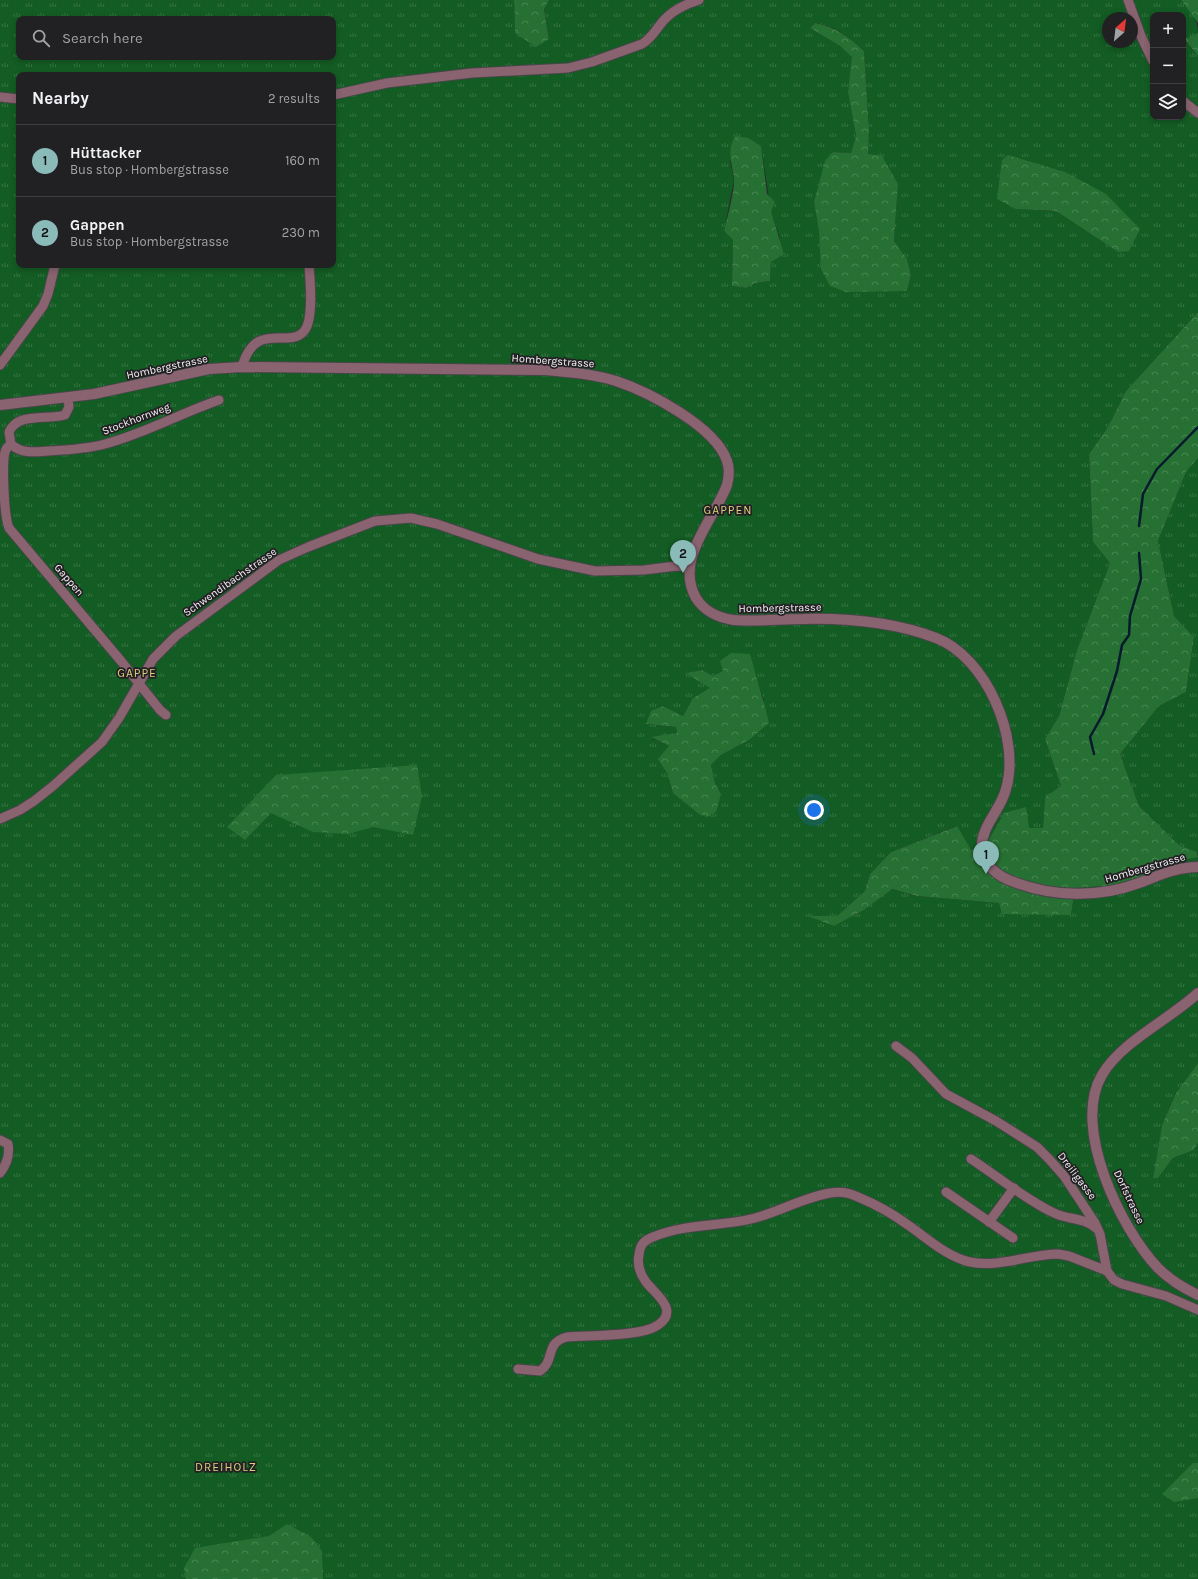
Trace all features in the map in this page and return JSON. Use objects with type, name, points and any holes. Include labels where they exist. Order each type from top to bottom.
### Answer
[{"type":"street","points":[[336,94],[387,83],[472,73],[550,70],[581,65],[642,44],[650,39],[670,15],[684,6],[699,0]]},
{"type":"street","points":[[1128,0],[1141,36],[1150,55]]},
{"type":"street","points":[[0,97],[16,99]]},
{"type":"street","points":[[1186,103],[1198,113]]},
{"type":"street","points":[[0,365],[43,306],[48,294],[54,268]]},
{"type":"street","points":[[242,367],[250,348],[261,339],[293,337],[300,335],[306,329],[311,297],[309,268]]},
{"type":"street","name":"Hombergstrasse","points":[[0,405],[68,398],[118,390],[210,369],[242,367],[544,370],[598,376],[643,392],[676,410],[702,429],[720,448],[727,461],[729,474],[727,485],[695,548],[689,567],[690,583],[695,597],[707,610],[720,617],[743,621],[832,619],[874,623],[927,635],[945,642],[964,655],[977,669],[990,691],[1000,714],[1007,742],[1009,770],[1006,790],[984,832],[982,842],[986,862],[993,870],[1022,885],[1045,891],[1091,893],[1124,888],[1171,870],[1198,867]]},
{"type":"street","points":[[11,444],[8,436],[14,424],[22,420],[65,415],[69,408],[68,398]]},
{"type":"street","name":"Stockhornweg","points":[[11,444],[18,449],[29,452],[66,450],[95,446],[115,441],[219,400]]},
{"type":"street","name":"Gappen","points":[[11,444],[6,450],[4,462],[6,517],[9,528],[121,661],[138,684],[166,715]]},
{"type":"street","name":"Schwendibachstrasse","points":[[0,819],[20,810],[38,797],[102,742],[119,718],[156,654],[166,644],[279,560],[302,549],[375,521],[411,518],[437,524],[538,559],[595,571],[644,570],[676,566],[689,567]]},
{"type":"street","name":"Dorfstrasse","points":[[1198,993],[1117,1056],[1098,1081],[1091,1108],[1093,1136],[1104,1171],[1123,1218],[1141,1248],[1159,1269],[1175,1283],[1198,1295]]},
{"type":"street","name":"Dreiligasse","points":[[896,1046],[912,1058],[950,1097],[996,1121],[1043,1153],[1064,1176],[1088,1211],[1097,1229],[1107,1271]]},
{"type":"street","points":[[0,1140],[8,1144],[10,1152],[6,1164],[0,1173]]},
{"type":"street","points":[[971,1159],[1054,1214],[1084,1220],[1097,1229]]},
{"type":"street","points":[[989,1222],[1014,1188]]},
{"type":"street","points":[[518,1369],[540,1371],[544,1368],[552,1345],[558,1339],[635,1332],[653,1328],[662,1321],[667,1310],[665,1304],[645,1282],[640,1270],[639,1253],[643,1242],[652,1237],[693,1226],[754,1218],[833,1192],[843,1192],[860,1198],[906,1224],[950,1254],[968,1262],[986,1263],[1058,1254],[1069,1256],[1107,1271],[1114,1280],[1122,1284],[1161,1294],[1198,1310]]},
{"type":"street","points":[[946,1192],[1013,1238]]},
{"type":"green space","points":[[0,0],[514,0],[515,33],[549,38],[544,8],[549,0],[1181,0],[1195,19],[1198,28],[1198,33],[1186,39],[1186,12],[1150,12],[1150,120],[1186,120],[1186,42],[1198,56],[1198,312],[1126,391],[1108,427],[1089,454],[1093,542],[1110,563],[1077,650],[1059,716],[1045,739],[1061,786],[1045,797],[1043,828],[1029,828],[1004,813],[988,841],[971,850],[956,826],[891,852],[870,874],[865,891],[837,916],[810,916],[834,926],[864,910],[891,889],[917,896],[999,903],[1071,915],[1075,888],[1134,884],[1172,863],[1198,857],[1198,1063],[1176,1093],[1162,1125],[1153,1178],[1158,1178],[1173,1158],[1194,1150],[1198,1143],[1198,1579],[0,1579]],"holes":[[[815,23],[836,29],[864,51],[869,130],[868,154],[898,184],[894,241],[907,259],[911,275],[907,291],[880,290],[819,232],[814,202],[833,152],[851,153],[856,136],[848,92],[853,57],[840,46],[810,28]],[[761,146],[771,211],[780,238],[771,262],[770,281],[755,283],[746,288],[732,286],[733,240],[724,231],[734,180],[730,161]],[[1106,194],[1118,252],[1056,211],[1016,209]],[[702,670],[713,676],[723,671],[757,681],[764,700],[749,740],[721,755],[711,765],[715,783],[721,794],[673,793],[667,773],[669,746],[652,738],[677,733],[676,727],[646,724],[663,706],[683,716],[693,698],[711,688],[685,673]]]},
{"type":"green space","points":[[514,0],[549,0],[544,9],[549,39],[536,47],[515,33]]},
{"type":"green space","points":[[1181,0],[1198,0],[1198,23]]},
{"type":"green space","points":[[815,23],[842,33],[864,51],[869,130],[868,154],[882,156],[898,184],[894,241],[907,259],[911,275],[907,291],[846,292],[830,286],[821,269],[819,232],[814,202],[825,161],[833,152],[851,153],[856,136],[848,92],[852,57],[840,46],[810,28]]},
{"type":"green space","points":[[1198,33],[1198,56],[1186,41],[1186,38]]},
{"type":"green space","points":[[736,136],[748,138],[761,146],[767,194],[775,202],[771,211],[784,254],[771,262],[770,281],[755,283],[746,288],[732,286],[733,240],[724,231],[734,183],[730,151]]},
{"type":"green space","points":[[1008,155],[1065,172],[1106,194],[1140,229],[1129,251],[1118,252],[1056,211],[1016,209],[997,199],[1002,160]]},
{"type":"green space","points":[[1198,312],[1198,458],[1186,472],[1158,541],[1174,616],[1194,637],[1186,692],[1159,706],[1120,754],[1139,806],[1179,845],[1197,852],[1198,857],[1172,863],[1134,884],[1075,888],[1071,915],[1002,914],[999,903],[917,896],[892,889],[864,910],[834,926],[808,916],[837,916],[865,891],[870,874],[891,852],[957,826],[971,850],[988,841],[1004,813],[1026,807],[1029,828],[1043,828],[1045,797],[1061,786],[1045,739],[1059,716],[1077,650],[1110,563],[1093,542],[1089,454],[1108,427],[1126,391]]},
{"type":"green space","points":[[1198,458],[1198,854],[1197,852],[1179,845],[1139,806],[1120,754],[1159,706],[1186,692],[1194,637],[1174,616],[1158,541],[1186,472]]},
{"type":"green space","points":[[731,653],[750,654],[769,723],[749,740],[721,755],[711,765],[715,783],[721,794],[716,812],[707,817],[699,814],[673,793],[667,773],[658,759],[669,746],[651,737],[677,733],[676,727],[646,724],[651,711],[663,706],[683,716],[693,698],[710,688],[685,673],[702,670],[713,676],[723,671],[720,661]]},
{"type":"green space","points":[[417,765],[422,796],[413,835],[373,827],[348,834],[313,832],[271,813],[245,840],[227,827],[276,775]]},
{"type":"green space","points":[[1198,1063],[1198,1143],[1194,1150],[1173,1158],[1158,1178],[1153,1178],[1162,1125],[1176,1093]]},
{"type":"green space","points":[[1193,1463],[1198,1463],[1198,1498],[1174,1502],[1162,1494]]},
{"type":"green space","points":[[287,1524],[311,1537],[322,1551],[323,1579],[186,1579],[184,1568],[195,1548],[269,1536]]},
{"type":"waterway","points":[[1139,526],[1143,494],[1157,469],[1198,427]]},
{"type":"waterway","points":[[1094,754],[1090,737],[1103,714],[1117,671],[1122,645],[1129,635],[1130,616],[1141,579],[1139,553]]},
{"type":"place","name":"Gappen","points":[[683,573]]},
{"type":"place","name":"Hüttacker","points":[[986,874]]},
{"type":"district","name":"GAPPEN","points":[[728,510]]},
{"type":"district","name":"GAPPE","points":[[137,673]]},
{"type":"district","name":"DREIHOLZ","points":[[226,1467]]}]
